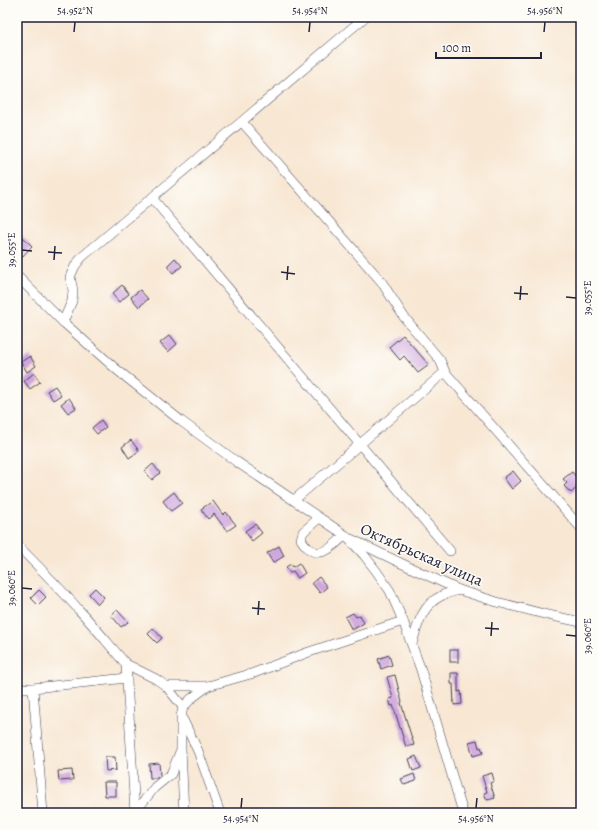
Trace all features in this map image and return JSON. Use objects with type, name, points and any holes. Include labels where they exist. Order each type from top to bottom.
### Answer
[{"type":"street","points":[[63,322],[72,301],[73,290],[70,277],[75,266],[82,257],[365,17]]},
{"type":"street","points":[[242,122],[381,281],[404,317],[440,360],[445,372],[581,528]]},
{"type":"street","points":[[152,198],[450,551]]},
{"type":"street","points":[[18,280],[116,369],[181,421],[237,462],[345,535],[364,555],[390,591],[404,621],[425,685],[463,813]]},
{"type":"street","points":[[294,500],[445,372]]},
{"type":"street","points":[[319,518],[303,532],[301,539],[303,544],[312,551],[319,553],[329,550],[345,535]]},
{"type":"street","name":"Октябрьская улица","points":[[345,535],[459,590],[526,610],[581,622]]},
{"type":"street","points":[[17,545],[80,611],[126,664],[156,679],[166,686],[183,706]]},
{"type":"street","points":[[412,644],[418,622],[430,603],[441,595],[459,590]]},
{"type":"street","points":[[166,686],[208,686],[254,673],[309,652],[404,621]]},
{"type":"street","points":[[126,664],[135,812]]},
{"type":"street","points":[[17,688],[33,688],[127,678]]},
{"type":"street","points":[[184,813],[181,749],[181,717],[183,706],[208,686]]},
{"type":"street","points":[[33,688],[43,813]]},
{"type":"street","points":[[181,717],[198,751],[220,813]]},
{"type":"street","points":[[135,812],[155,787],[171,774],[181,749]]},
{"type":"building","points":[[17,231],[32,246],[21,258],[17,254]]},
{"type":"building","points":[[175,258],[182,266],[173,273],[167,266]]},
{"type":"building","points":[[122,285],[129,294],[119,302],[112,294]]},
{"type":"building","points":[[140,290],[148,299],[139,307],[131,297]]},
{"type":"building","points":[[170,335],[177,344],[168,352],[160,343]]},
{"type":"building","points":[[403,335],[429,365],[418,373],[404,356],[400,360],[389,347]]},
{"type":"building","points":[[30,356],[36,366],[27,372],[21,362]]},
{"type":"building","points":[[34,373],[40,382],[30,389],[24,381]]},
{"type":"building","points":[[55,386],[61,395],[53,400],[47,391]]},
{"type":"building","points":[[69,398],[76,408],[68,413],[61,404]]},
{"type":"building","points":[[101,420],[106,427],[97,434],[92,428]]},
{"type":"building","points":[[131,440],[139,451],[129,458],[122,447]]},
{"type":"building","points":[[153,464],[160,473],[152,480],[145,471]]},
{"type":"building","points":[[513,471],[521,481],[512,489],[504,478]]},
{"type":"building","points":[[572,472],[581,484],[571,493],[564,486],[567,483],[563,479]]},
{"type":"building","points":[[174,492],[182,503],[171,511],[163,501]]},
{"type":"building","points":[[213,501],[223,515],[226,512],[236,525],[227,531],[214,514],[208,519],[201,509]]},
{"type":"building","points":[[255,524],[262,533],[252,541],[245,531]]},
{"type":"building","points":[[279,546],[284,556],[273,563],[267,553]]},
{"type":"building","points":[[299,563],[305,573],[298,578],[293,571],[290,573],[286,567],[291,564],[293,567]]},
{"type":"building","points":[[319,577],[327,587],[320,593],[312,583]]},
{"type":"building","points":[[95,588],[104,597],[98,604],[89,594]]},
{"type":"building","points":[[39,590],[46,597],[38,605],[31,598]]},
{"type":"building","points":[[117,610],[128,622],[121,627],[111,615]]},
{"type":"building","points":[[353,613],[356,617],[360,615],[364,623],[352,630],[345,617]]},
{"type":"building","points":[[153,628],[162,638],[157,643],[148,634]]},
{"type":"building","points":[[450,650],[458,650],[458,662],[450,662]]},
{"type":"building","points":[[389,655],[392,665],[381,669],[378,659]]},
{"type":"building","points":[[451,673],[458,673],[458,692],[461,691],[462,704],[454,705]]},
{"type":"building","points":[[395,675],[401,703],[414,745],[406,747],[393,705],[391,706],[389,699],[393,698],[387,677]]},
{"type":"building","points":[[477,740],[479,748],[481,747],[483,753],[473,756],[469,742]]},
{"type":"building","points":[[416,756],[421,768],[413,771],[409,759]]},
{"type":"building","points":[[105,757],[115,757],[116,770],[106,771]]},
{"type":"building","points":[[159,763],[160,775],[157,778],[150,778],[149,764]]},
{"type":"building","points":[[72,770],[73,780],[59,781],[58,771]]},
{"type":"building","points":[[492,773],[494,781],[490,783],[495,798],[487,800],[484,793],[487,792],[482,776]]},
{"type":"building","points":[[414,774],[416,781],[404,785],[401,779]]},
{"type":"building","points":[[104,782],[116,782],[116,796],[105,796]]}]
